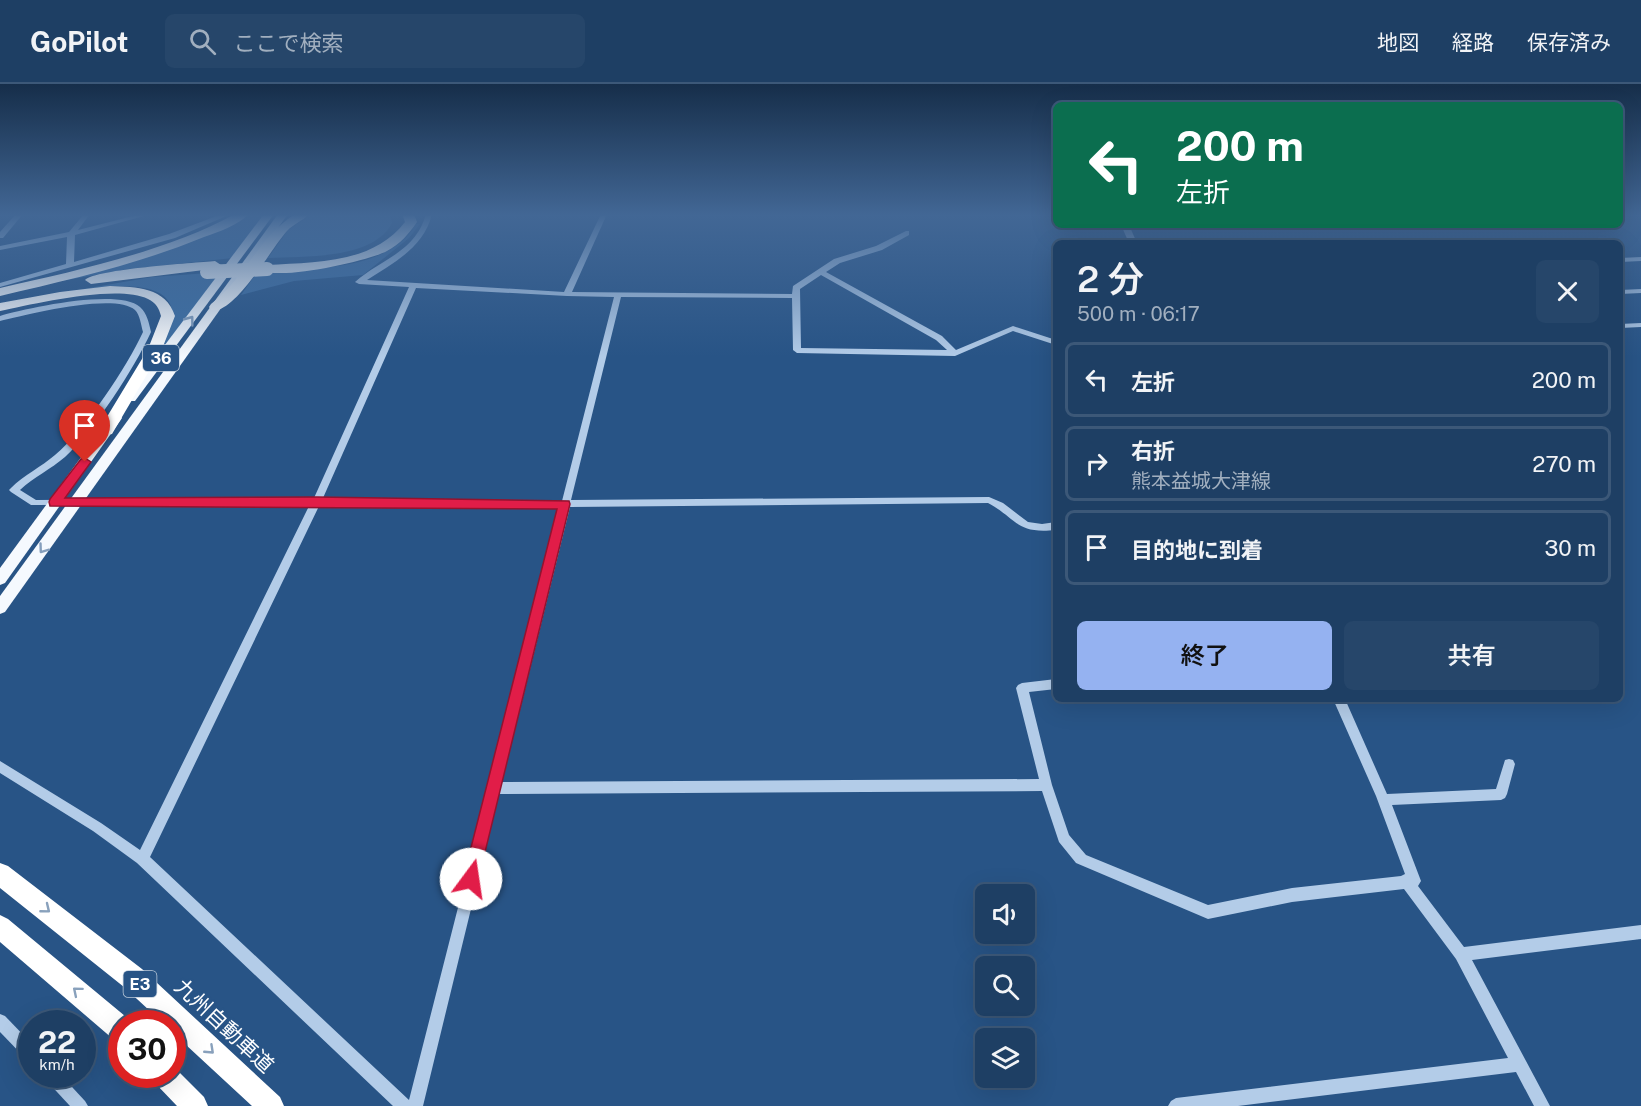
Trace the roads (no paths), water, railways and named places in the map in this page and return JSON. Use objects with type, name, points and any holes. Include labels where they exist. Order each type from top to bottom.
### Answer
[{"type":"highway","points":[[0,294],[116,262]]},
{"type":"highway","points":[[216,308],[233,294],[257,262]]},
{"type":"highway","points":[[270,265],[299,262]]},
{"type":"highway","points":[[0,294],[135,273],[334,262]]},
{"type":"highway","points":[[0,306],[47,293],[107,282],[211,268]]},
{"type":"highway","points":[[0,306],[56,297],[119,291],[145,293],[163,303],[168,316],[155,349],[107,430]]},
{"type":"highway","name":"九州自動車道","points":[[0,874],[133,978],[271,1106]]},
{"type":"highway","name":"E3","points":[[0,927],[108,1017]]},
{"type":"highway","points":[[178,1088],[195,1106]]},
{"type":"main road","name":"36","points":[[0,579],[107,430],[233,262]]},
{"type":"main road","name":"36","points":[[0,608],[249,262]]},
{"type":"street","points":[[70,262],[70,266]]},
{"type":"street","points":[[0,285],[85,262]]},
{"type":"street","points":[[388,262],[359,282],[567,294],[796,296]]},
{"type":"street","points":[[567,294],[582,262]]},
{"type":"street","points":[[836,262],[796,288],[797,350],[955,353],[1013,328],[1053,342]]},
{"type":"street","points":[[821,272],[939,338],[955,353]]},
{"type":"street","points":[[142,859],[317,501],[413,286]]},
{"type":"street","points":[[1623,292],[1641,291]]},
{"type":"street","points":[[415,1106],[618,295]]},
{"type":"street","points":[[0,319],[45,309],[110,301],[132,305],[143,316],[147,332],[144,341],[75,441],[60,457],[27,477],[14,490],[34,503],[317,501],[564,504],[989,500],[1002,505],[1020,523],[1035,529],[1053,526]]},
{"type":"street","points":[[1623,326],[1641,325]]},
{"type":"street","points":[[1053,684],[1022,688],[1046,785],[1064,838],[1081,859],[1208,912],[1292,895],[1406,880],[1414,881],[1384,800],[1340,702]]},
{"type":"street","points":[[1384,800],[1501,794],[1509,764]]},
{"type":"street","points":[[0,766],[97,827],[142,859],[404,1106]]},
{"type":"street","points":[[494,788],[1046,785]]},
{"type":"street","points":[[1406,880],[1461,954],[1542,1106]]},
{"type":"street","points":[[1461,954],[1641,932]]},
{"type":"street","points":[[0,1021],[18,1040]]},
{"type":"street","points":[[1176,1106],[1519,1064]]},
{"type":"street","points":[[63,1088],[80,1106]]}]
